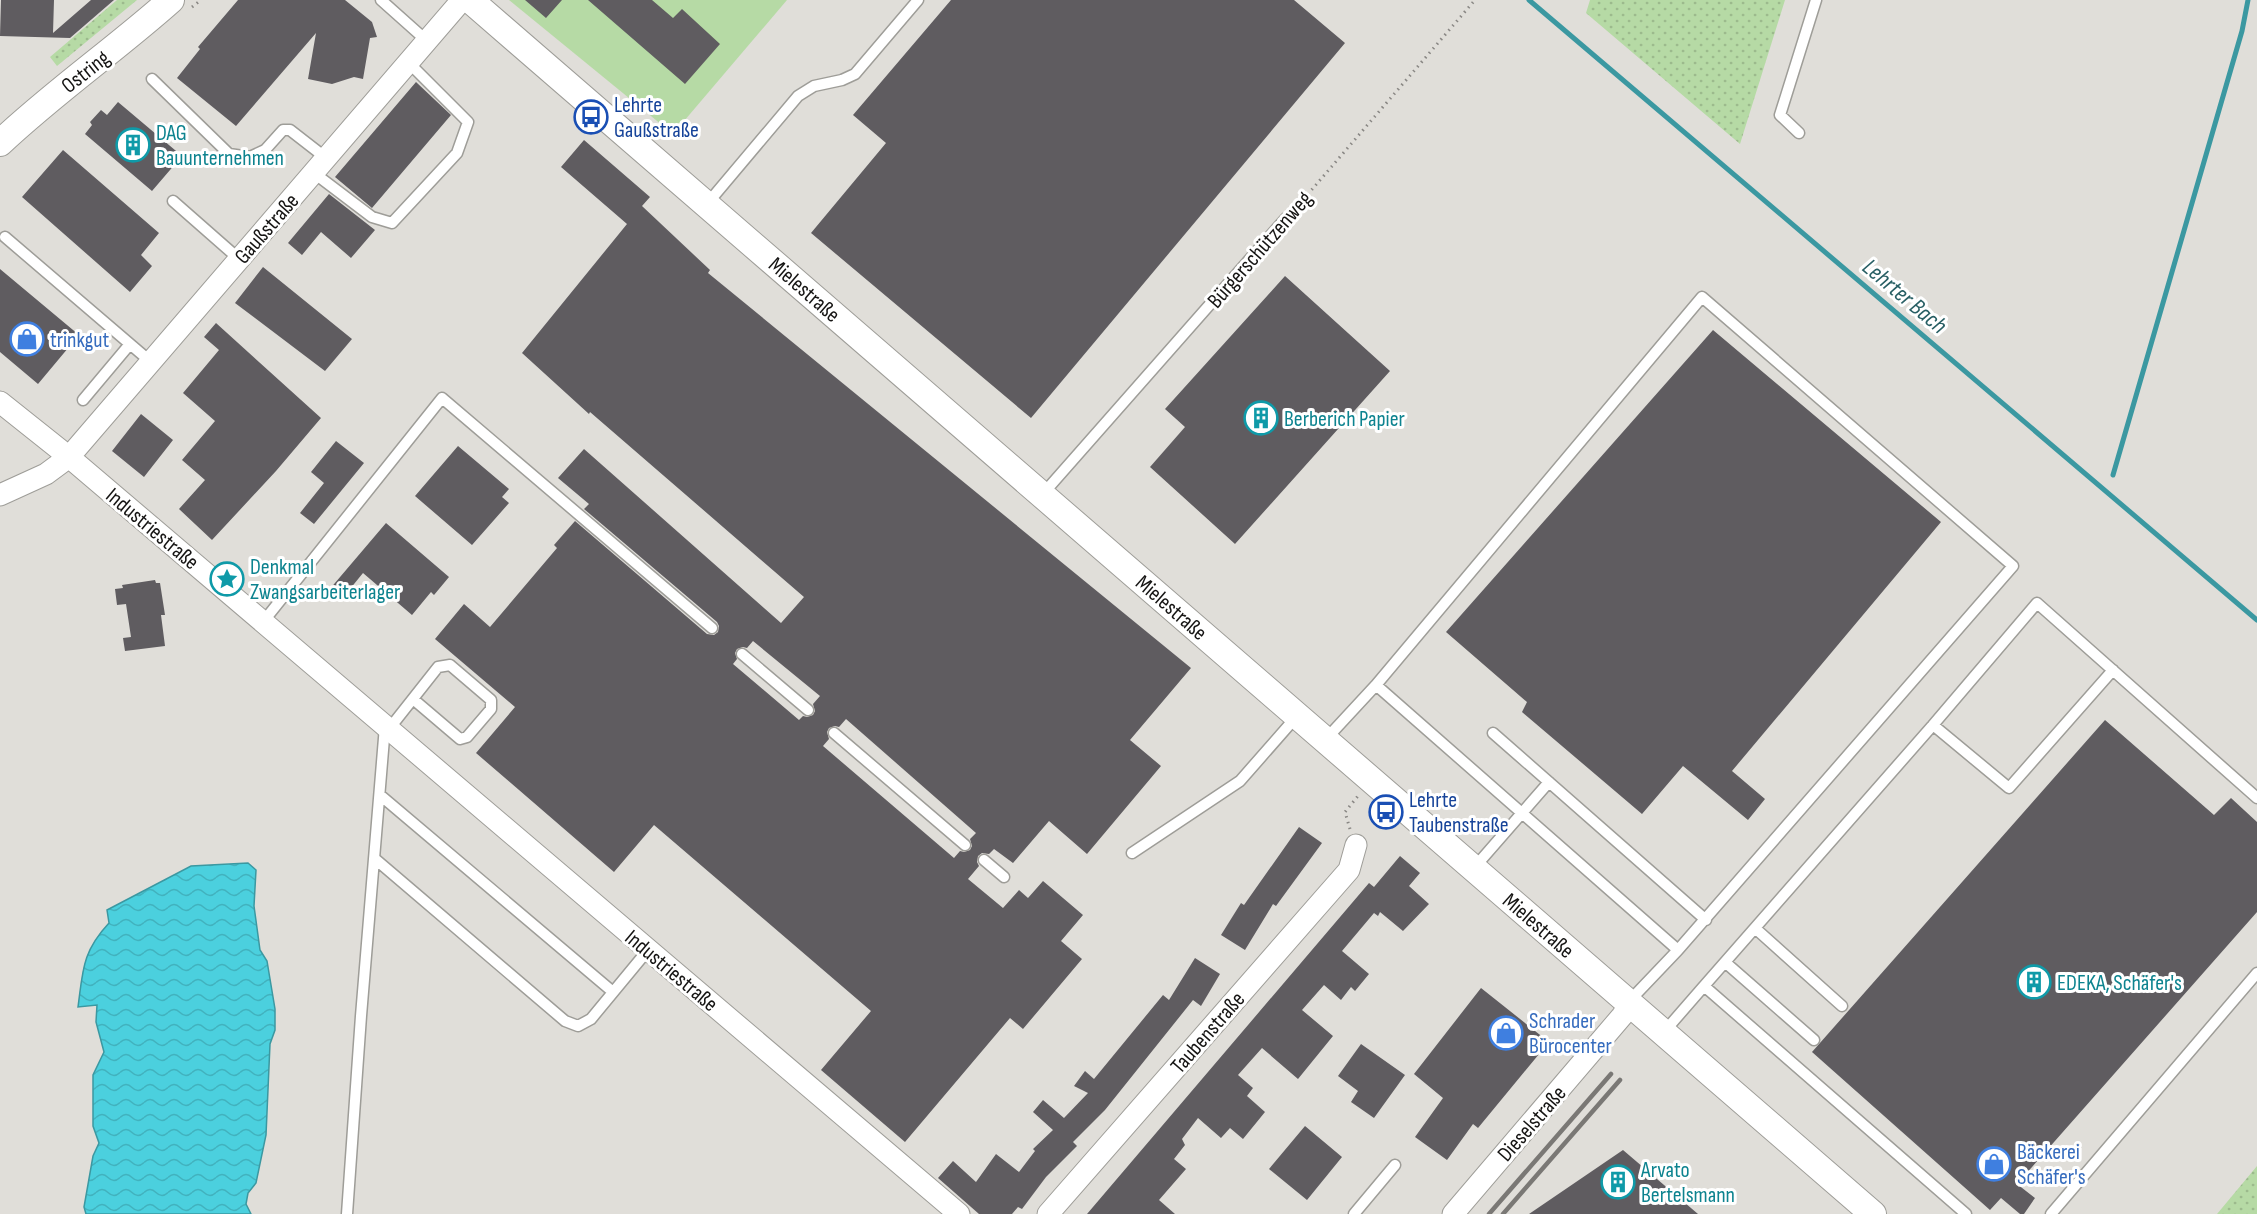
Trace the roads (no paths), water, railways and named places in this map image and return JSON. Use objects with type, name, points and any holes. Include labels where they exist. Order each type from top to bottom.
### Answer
[{"type":"street","name":"Ostring","points":[[0,143],[171,0]]},
{"type":"street","name":"Gaußstraße","points":[[0,495],[46,474],[69,457],[462,0]]},
{"type":"street","name":"Mielestraße","points":[[470,0],[1873,1214]]},
{"type":"street","name":"Industriestraße","points":[[0,402],[69,457],[959,1214]]},
{"type":"street","name":"Taubenstraße","points":[[1048,1214],[1348,870],[1356,845]]},
{"type":"street","name":"Dieselstraße","points":[[1453,1214],[1623,1016],[1630,1003]]},
{"type":"lane","points":[[381,0],[427,41]]},
{"type":"lane","points":[[707,204],[798,96],[814,86],[842,80],[855,74],[918,0]]},
{"type":"lane","points":[[1798,133],[1780,115],[1816,0]]},
{"type":"lane","points":[[152,79],[229,154],[250,157],[265,150],[283,130],[290,130],[320,165],[372,217],[392,223],[457,153],[468,122],[409,63]]},
{"type":"lane","points":[[173,201],[239,259]]},
{"type":"lane","name":"Bürgerschützenweg","points":[[1042,495],[1286,218]]},
{"type":"lane","points":[[5,237],[151,362]]},
{"type":"lane","points":[[1326,739],[1376,685],[1702,297],[2013,566],[1706,920],[1630,1003]]},
{"type":"lane","points":[[83,400],[130,344]]},
{"type":"lane","points":[[263,622],[442,398],[711,628]]},
{"type":"lane","points":[[1664,1032],[1756,929],[2037,603],[2257,798]]},
{"type":"lane","points":[[742,654],[808,710]]},
{"type":"lane","points":[[347,1214],[374,858],[387,727],[438,667],[450,665],[491,700],[491,709],[467,737],[460,739],[413,699]]},
{"type":"lane","points":[[1933,725],[2009,788],[2113,670]]},
{"type":"lane","points":[[1376,685],[1678,950]]},
{"type":"lane","points":[[1132,853],[1240,781],[1297,716]]},
{"type":"lane","points":[[834,733],[966,844]]},
{"type":"lane","points":[[1492,733],[1706,920]]},
{"type":"lane","points":[[1473,868],[1549,782]]},
{"type":"lane","points":[[380,795],[613,992]]},
{"type":"lane","points":[[374,858],[565,1021],[578,1026],[591,1019],[648,950]]},
{"type":"lane","points":[[984,860],[1004,877]]},
{"type":"lane","points":[[1756,929],[1842,1006]]},
{"type":"lane","points":[[1726,963],[1814,1040]]},
{"type":"lane","points":[[2051,1214],[2257,974]]},
{"type":"lane","points":[[1704,987],[1966,1214]]},
{"type":"lane","points":[[1354,1214],[1395,1165]]},
{"type":"water","points":[[248,863],[256,870],[254,906],[260,950],[267,961],[275,1009],[275,1030],[270,1044],[266,1135],[256,1183],[248,1193],[246,1204],[251,1214],[86,1214],[84,1207],[93,1156],[99,1143],[93,1126],[93,1075],[104,1052],[96,1022],[97,1005],[78,1007],[85,962],[93,943],[109,923],[107,910],[191,866]]},
{"type":"waterway","name":"Lehrter Bach","points":[[1529,0],[2257,620]]},
{"type":"waterway","points":[[2113,475],[2242,31],[2248,0]]},
{"type":"railway","points":[[1489,1214],[1611,1074]]},
{"type":"railway","points":[[1503,1214],[1620,1080]]},
{"type":"place","name":"Lehrte Gaußstraße","points":[[591,117]]},
{"type":"place","name":"DAG Bauunternehmen","points":[[133,145]]},
{"type":"place","name":"trinkgut","points":[[27,339]]},
{"type":"place","name":"Berberich Papier","points":[[1261,418]]},
{"type":"place","name":"Denkmal Zwangsarbeiterlager","points":[[227,579]]},
{"type":"place","name":"Lehrte Taubenstraße","points":[[1386,812]]},
{"type":"place","name":"EDEKA, Schäfer's","points":[[2034,982]]},
{"type":"place","name":"Schrader Bürocenter","points":[[1506,1033]]},
{"type":"place","name":"Bäckerei Schäfer's","points":[[1994,1164]]},
{"type":"place","name":"Arvato Bertelsmann","points":[[1618,1182]]}]
